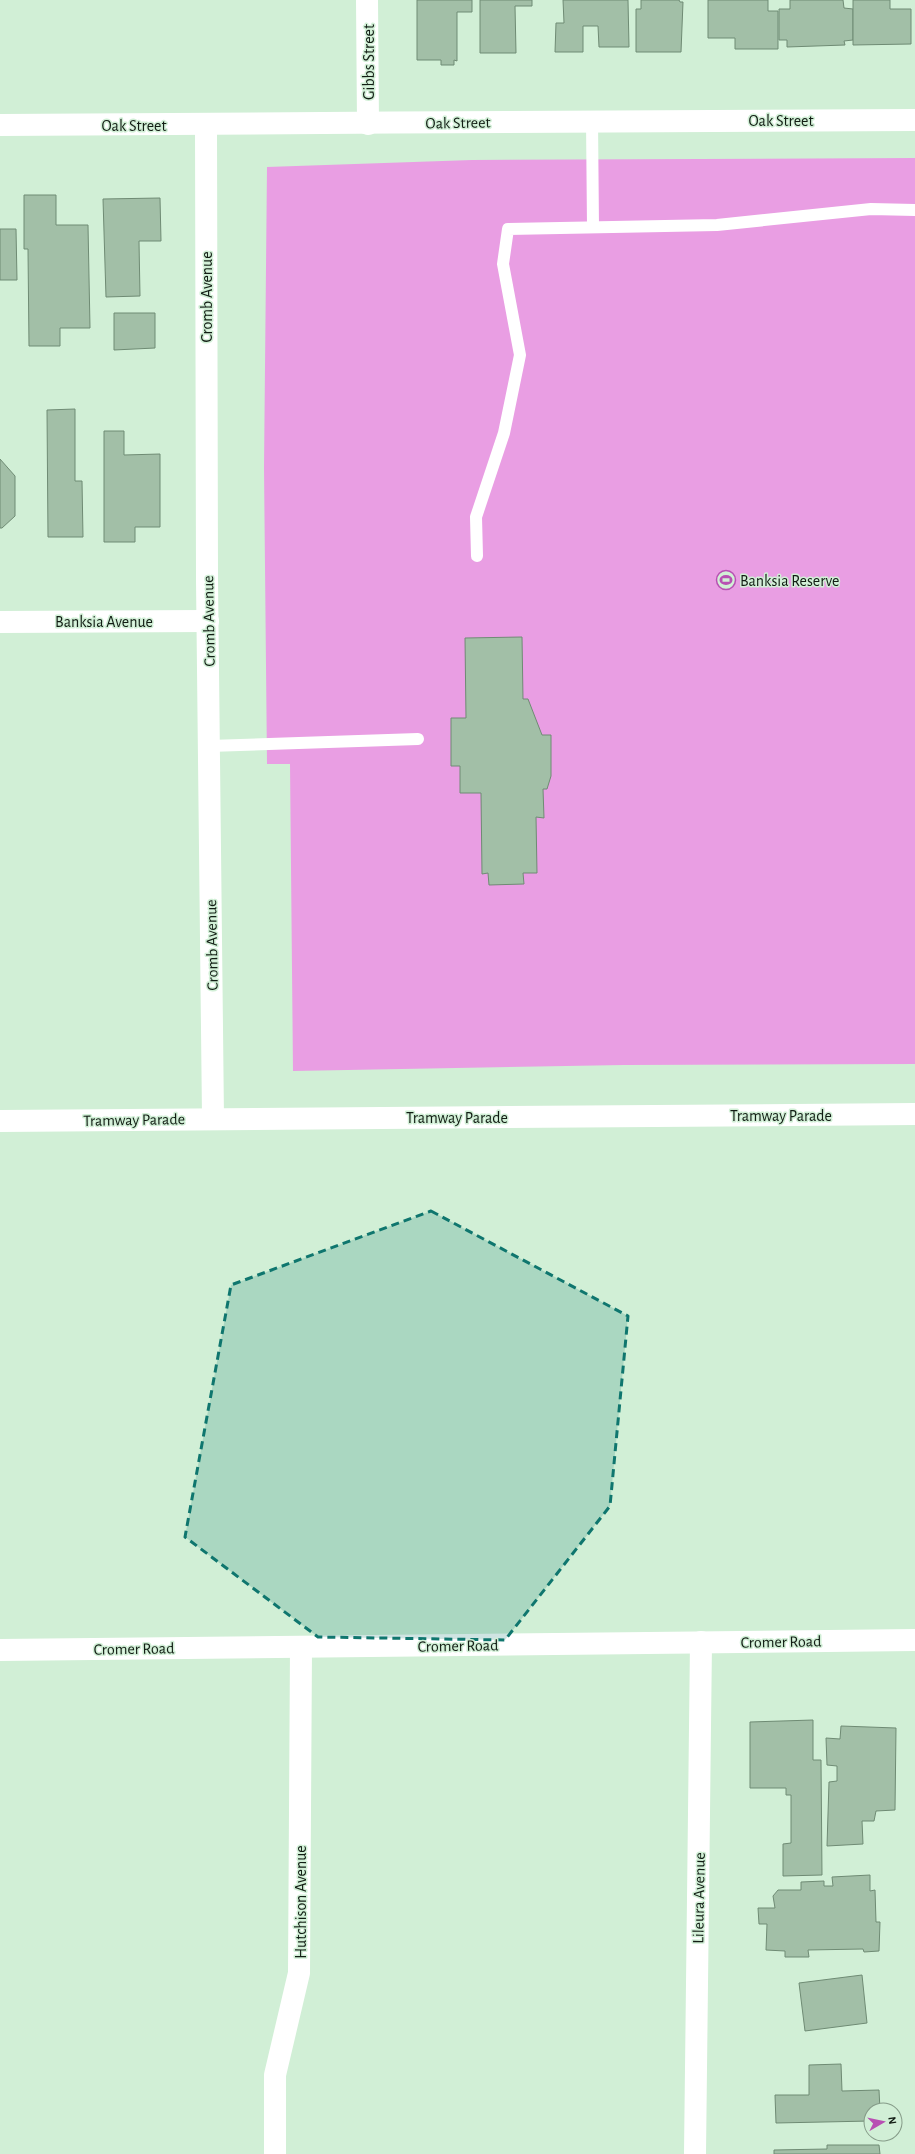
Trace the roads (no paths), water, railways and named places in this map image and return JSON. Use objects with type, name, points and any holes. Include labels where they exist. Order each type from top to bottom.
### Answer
[{"type":"street","name":"Gibbs Street","points":[[368,0],[368,124]]},
{"type":"street","name":"Oak Street","points":[[0,125],[368,124],[592,120],[915,120]]},
{"type":"street","name":"Cromb Avenue","points":[[206,125],[208,620],[213,1118]]},
{"type":"street","name":"Banksia Avenue","points":[[0,622],[208,620]]},
{"type":"street","name":"Tramway Parade","points":[[0,1121],[213,1118],[915,1114]]},
{"type":"street","name":"Cromer Road","points":[[0,1650],[915,1640]]},
{"type":"street","name":"Lileura Avenue","points":[[695,2154],[701,1642]]},
{"type":"street","name":"Hutchison Avenue","points":[[275,2154],[275,2075],[299,1974],[301,1647]]},
{"type":"lane","points":[[592,120],[593,227]]},
{"type":"lane","points":[[477,556],[476,517],[504,433],[520,355],[503,264],[508,229],[717,225],[871,209],[915,210]]},
{"type":"lane","points":[[209,746],[418,738]]},
{"type":"place","name":"Banksia Reserve","points":[[726,580]]}]
